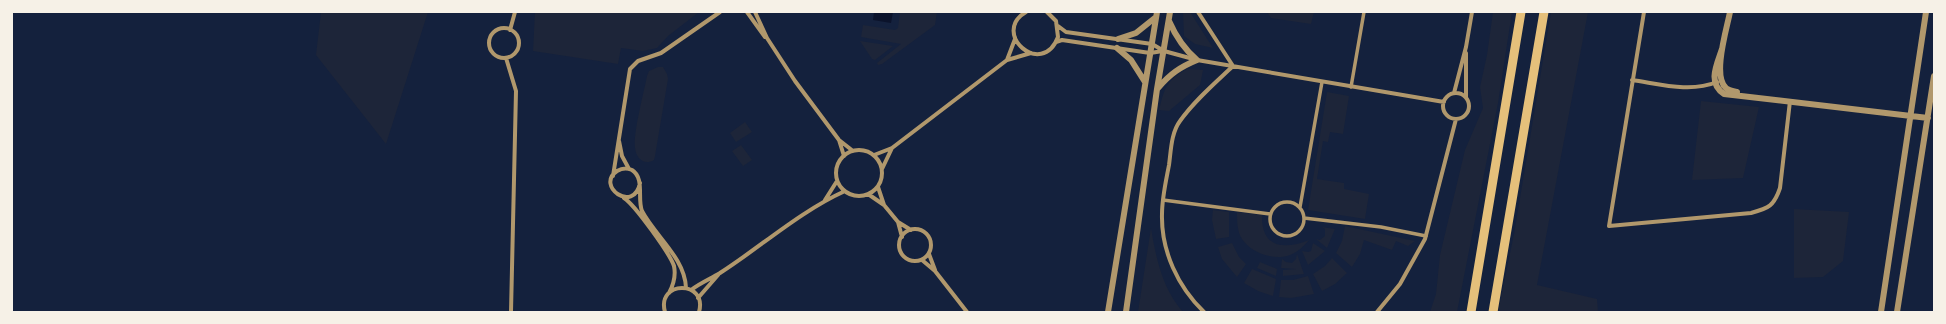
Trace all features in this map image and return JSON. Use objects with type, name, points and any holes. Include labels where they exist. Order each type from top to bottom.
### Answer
[{"type":"highway","points":[[1471,312],[1521,12]]},
{"type":"highway","points":[[1493,312],[1544,12]]},
{"type":"street","points":[[510,30],[515,12]]},
{"type":"street","points":[[665,312],[664,302],[675,279],[673,263],[636,209],[624,197],[615,194],[612,190],[611,180],[619,141],[630,69],[633,64],[642,59],[661,53],[720,12]]},
{"type":"street","points":[[747,12],[760,32],[767,38]]},
{"type":"street","points":[[755,12],[767,38],[839,140],[853,151]]},
{"type":"street","points":[[1047,12],[1053,17],[1058,26],[1066,32],[1152,44],[1164,51],[1197,60],[1444,102]]},
{"type":"street","points":[[1127,310],[1157,90],[1170,12]]},
{"type":"street","points":[[1198,12],[1233,66]]},
{"type":"street","points":[[1351,87],[1364,12]]},
{"type":"street","points":[[1454,93],[1466,47],[1472,12]]},
{"type":"street","points":[[1644,12],[1609,226],[1751,213],[1768,208],[1776,199],[1780,182],[1790,101]]},
{"type":"street","points":[[1730,12],[1722,49],[1716,66],[1718,90],[1724,94],[1931,118]]},
{"type":"street","points":[[1881,312],[1912,115],[1926,12]]},
{"type":"street","points":[[1007,60],[1015,39],[1014,26],[1024,13]]},
{"type":"street","points":[[1118,39],[1136,33],[1157,15]]},
{"type":"street","points":[[1108,312],[1157,15]]},
{"type":"street","points":[[1168,20],[1176,37],[1185,50],[1197,60]]},
{"type":"street","points":[[1056,42],[1058,26]]},
{"type":"street","points":[[505,29],[510,30],[519,39],[519,47],[514,54],[506,58],[497,56],[493,53],[490,39],[496,31],[505,29]]},
{"type":"street","points":[[1015,39],[1023,50],[1031,53]]},
{"type":"street","points":[[874,155],[892,148],[1007,60],[1031,53],[1046,52],[1056,42],[1062,40],[1150,53],[1164,51]]},
{"type":"street","points":[[1466,47],[1466,97],[1470,105],[1469,109],[1464,117],[1456,119],[1446,114],[1444,102],[1448,96],[1454,93],[1466,97]]},
{"type":"street","points":[[1117,48],[1130,60],[1145,82]]},
{"type":"street","points":[[506,58],[516,91],[511,312]]},
{"type":"street","points":[[1157,90],[1169,75],[1182,66],[1197,60]]},
{"type":"street","points":[[1204,312],[1190,298],[1183,288],[1168,255],[1162,228],[1163,200],[1172,143],[1180,121],[1233,66]]},
{"type":"street","points":[[1897,312],[1931,118],[1934,76]]},
{"type":"street","points":[[1632,80],[1690,88],[1718,82]]},
{"type":"street","points":[[1300,208],[1322,82]]},
{"type":"street","points":[[1377,312],[1400,284],[1426,236],[1456,119]]},
{"type":"street","points":[[839,140],[844,156]]},
{"type":"street","points":[[619,141],[622,156],[629,169],[637,174],[640,183],[640,202],[642,211],[679,265],[688,289],[698,298],[700,306],[699,312]]},
{"type":"street","points":[[882,169],[892,148]]},
{"type":"street","points":[[825,200],[838,181],[838,165],[844,156],[853,151],[862,150],[874,155],[879,161],[882,169],[882,178],[878,187],[868,194],[853,195],[845,191],[838,181]]},
{"type":"street","points":[[613,176],[620,170],[629,169]]},
{"type":"street","points":[[624,197],[633,195],[639,188],[640,183]]},
{"type":"street","points":[[878,187],[884,205]]},
{"type":"street","points":[[669,293],[675,289],[688,289],[720,273],[825,200],[845,191]]},
{"type":"street","points":[[868,194],[884,205],[898,222],[911,230]]},
{"type":"street","points":[[1163,200],[1270,214]]},
{"type":"street","points":[[1284,202],[1294,203],[1300,208],[1304,218],[1304,224],[1298,232],[1293,235],[1284,236],[1273,230],[1270,214],[1275,206],[1284,202]]},
{"type":"street","points":[[1304,218],[1381,227],[1426,236]]},
{"type":"street","points":[[898,222],[902,237],[899,247],[903,256],[912,261],[922,260],[929,254],[932,244],[927,234],[917,229],[911,230],[902,237]]},
{"type":"street","points":[[929,254],[935,271]]},
{"type":"street","points":[[922,260],[935,271],[967,312]]},
{"type":"street","points":[[698,298],[720,273]]},
{"type":"shaded area","points":[[321,12],[428,12],[386,144],[316,55]]},
{"type":"shaded area","points":[[535,12],[699,12],[668,36],[657,48],[643,51],[621,48],[618,64],[533,51]]},
{"type":"shaded area","points":[[874,12],[893,12],[891,23],[873,20]]},
{"type":"shaded area","points":[[900,12],[937,12],[935,25],[882,64],[878,65],[877,63],[901,44],[861,37],[863,25],[895,30],[898,28]]},
{"type":"shaded area","points":[[1183,12],[1190,12],[1213,48],[1195,44],[1184,36]]},
{"type":"shaded area","points":[[1267,12],[1314,12],[1311,24],[1271,18]]},
{"type":"shaded area","points":[[1493,12],[1512,12],[1498,103],[1457,312],[1430,312],[1436,294],[1440,255],[1465,150],[1483,108],[1480,87],[1487,55]]},
{"type":"shaded area","points":[[1551,12],[1588,12],[1537,285],[1597,299],[1598,312],[1498,312],[1514,234]]},
{"type":"shaded area","points":[[860,41],[893,46],[875,60],[872,59]]},
{"type":"shaded area","points":[[658,67],[663,67],[668,79],[654,160],[647,162],[641,160],[637,155],[635,141],[639,112],[647,76],[649,71]]},
{"type":"shaded area","points":[[1187,69],[1203,70],[1200,85],[1169,111],[1159,110],[1167,85],[1180,73]]},
{"type":"shaded area","points":[[1327,92],[1349,96],[1343,134],[1330,132],[1328,142],[1323,141],[1317,179],[1344,183],[1344,189],[1369,194],[1365,219],[1308,210]]},
{"type":"shaded area","points":[[1701,101],[1759,107],[1743,178],[1692,180]]},
{"type":"shaded area","points":[[745,122],[752,132],[736,142],[730,133]]},
{"type":"shaded area","points":[[741,145],[752,160],[743,166],[732,151]]},
{"type":"shaded area","points":[[1794,209],[1849,212],[1843,261],[1823,277],[1794,278]]},
{"type":"shaded area","points":[[1213,210],[1229,212],[1229,237],[1216,239],[1212,220]]},
{"type":"shaded area","points":[[1237,212],[1262,215],[1265,234],[1276,244],[1291,245],[1309,240],[1301,249],[1284,257],[1270,256],[1257,252],[1246,244],[1240,236],[1237,222]]},
{"type":"shaded area","points":[[1345,226],[1415,241],[1408,246],[1396,241],[1392,250],[1364,240],[1360,254],[1352,267],[1336,253],[1342,241]]},
{"type":"shaded area","points":[[1322,227],[1335,229],[1327,248],[1316,239],[1320,240],[1325,236],[1325,229]]},
{"type":"shaded area","points":[[1151,228],[1155,250],[1165,283],[1176,303],[1183,312],[1138,312]]},
{"type":"shaded area","points":[[1232,243],[1239,257],[1246,264],[1237,277],[1222,259],[1218,247]]},
{"type":"shaded area","points":[[1313,243],[1325,251],[1308,265],[1302,251],[1311,251]]},
{"type":"shaded area","points":[[1297,254],[1304,274],[1283,276],[1283,270],[1296,269],[1281,268],[1282,259],[1286,262],[1292,263],[1296,259]]},
{"type":"shaded area","points":[[1332,258],[1347,273],[1335,284],[1322,291],[1313,274],[1325,266]]},
{"type":"shaded area","points":[[1260,262],[1277,269],[1276,276],[1257,268]]},
{"type":"shaded area","points":[[1252,269],[1276,279],[1273,296],[1258,291],[1244,283]]},
{"type":"shaded area","points":[[1308,276],[1314,294],[1291,298],[1279,297],[1281,280],[1293,280]]}]
